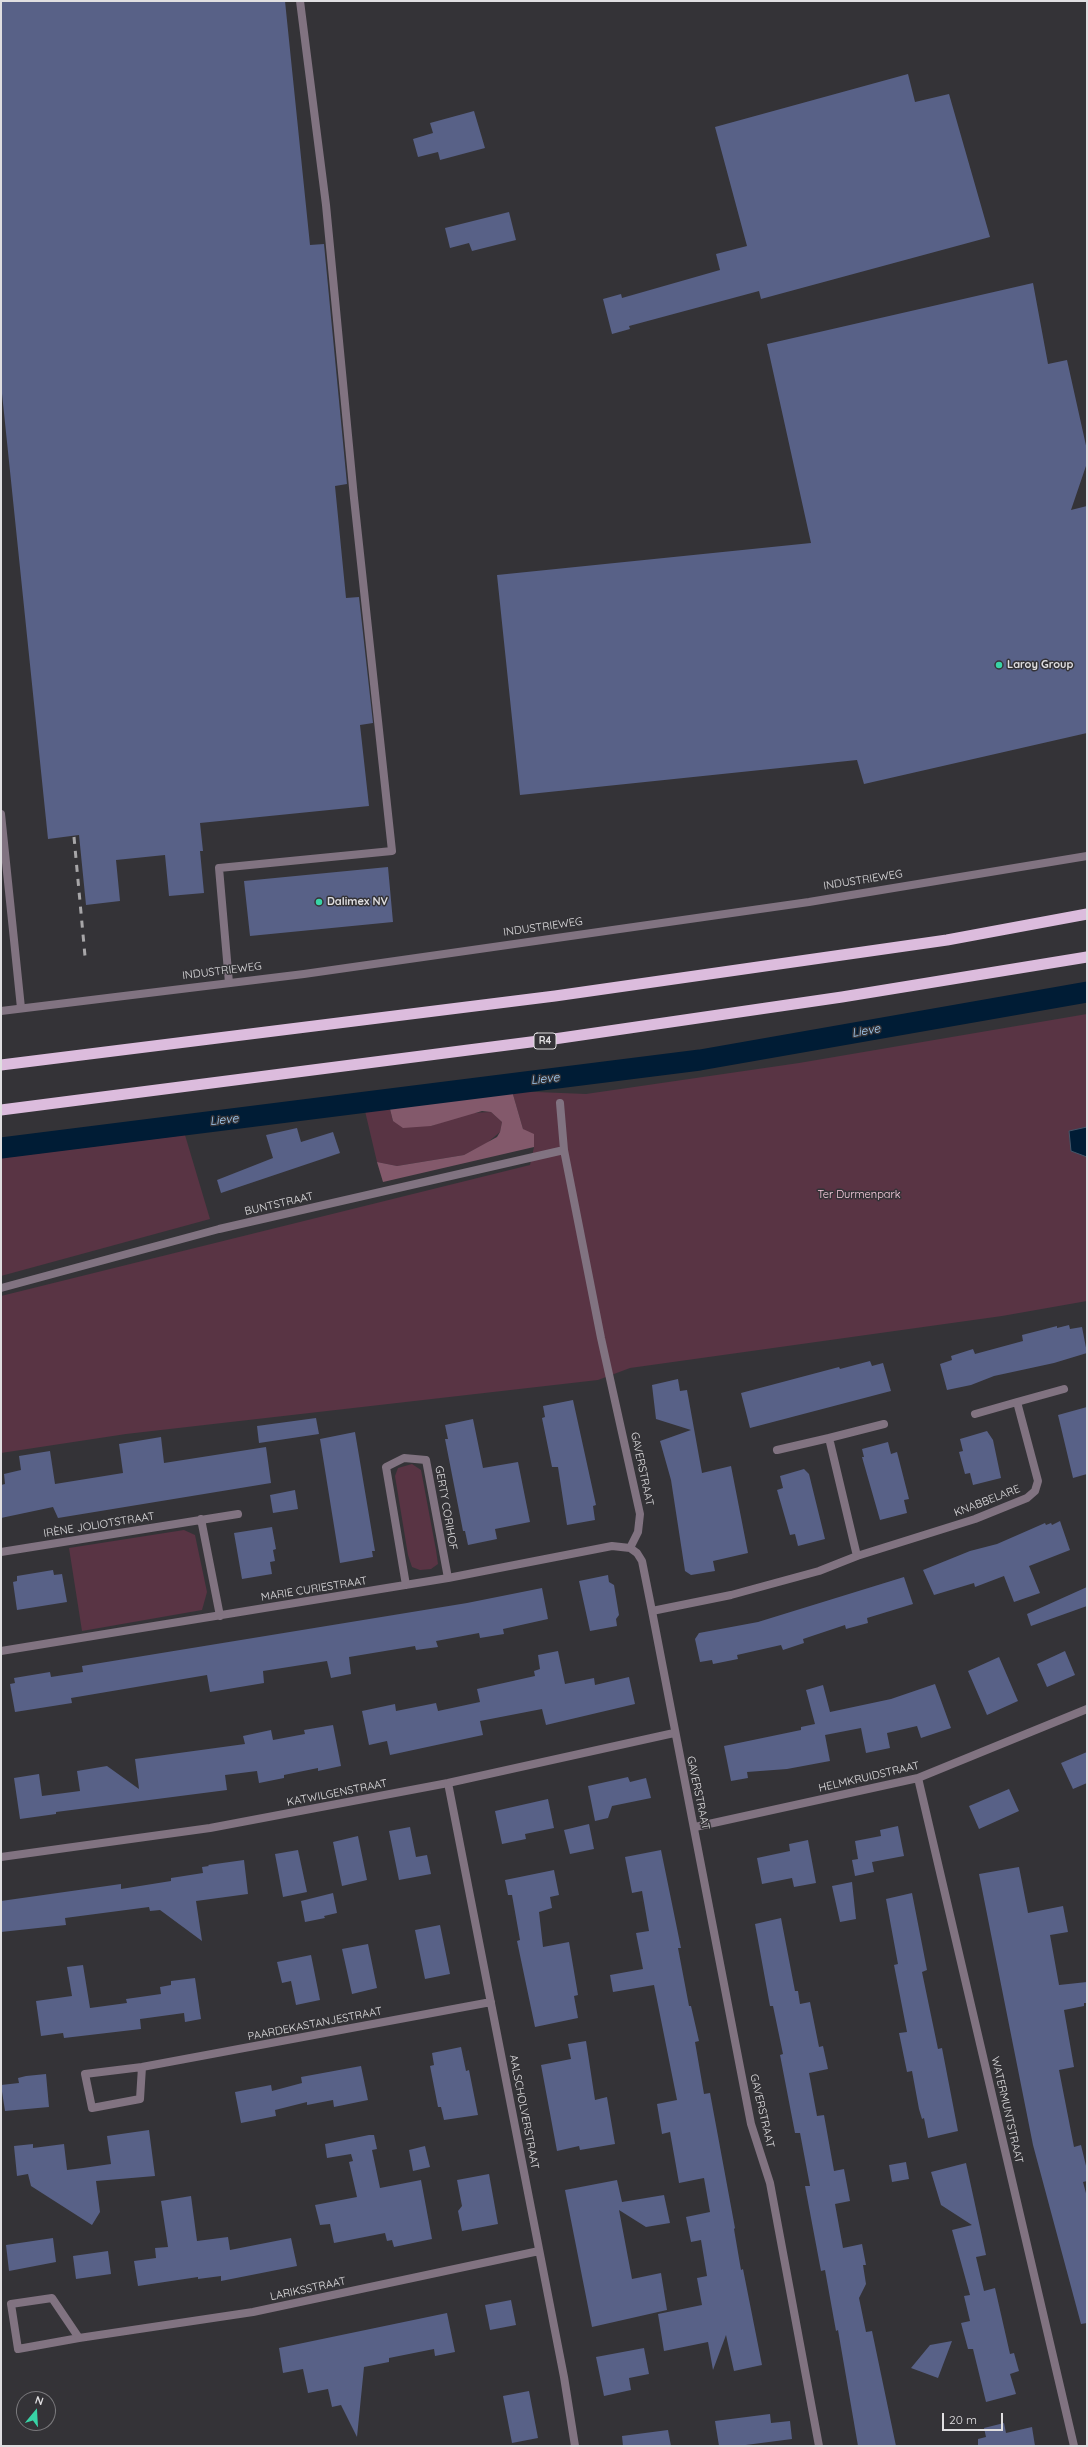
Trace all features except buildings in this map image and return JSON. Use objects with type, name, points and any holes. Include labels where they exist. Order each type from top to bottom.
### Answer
[{"type":"highway","points":[[1,1065],[556,996],[947,940],[1087,914]]},
{"type":"highway","name":"R4","points":[[1,1110],[554,1039],[842,997],[1087,957]]},
{"type":"street","points":[[229,983],[219,868],[392,851],[354,498],[326,205],[300,1]]},
{"type":"street","points":[[1,814],[21,1008]]},
{"type":"street","name":"INDUSTRIEWEG","points":[[1,1011],[229,983],[809,902],[1087,856]]},
{"type":"street","name":"GAVERSTRAAT","points":[[560,1104],[564,1150],[601,1338],[640,1514],[638,1532],[630,1548],[642,1561],[674,1733],[695,1827],[751,2124],[770,2184],[819,2446]]},
{"type":"street","name":"BUNTSTRAAT","points":[[1,1288],[219,1229],[564,1150]]},
{"type":"street","points":[[976,1414],[1064,1389]]},
{"type":"street","name":"KNABBELARE","points":[[652,1611],[772,1584],[819,1571],[857,1556],[975,1519],[1027,1498],[1035,1491],[1038,1482],[1017,1402]]},
{"type":"street","points":[[777,1450],[884,1424]]},
{"type":"street","points":[[829,1438],[857,1556]]},
{"type":"street","name":"GERTY CORIHOF","points":[[406,1585],[386,1467],[404,1458],[426,1460],[448,1578]]},
{"type":"street","name":"IRÈNE JOLIOTSTRAAT","points":[[1,1552],[238,1514]]},
{"type":"street","points":[[201,1519],[220,1616]]},
{"type":"street","name":"MARIE CURIESTRAAT","points":[[1,1651],[448,1578],[612,1546],[630,1548]]},
{"type":"street","name":"HELMKRUIDSTRAAT","points":[[695,1827],[918,1778],[1087,1709]]},
{"type":"street","name":"KATWILGENSTRAAT","points":[[1,1857],[210,1828],[448,1783],[674,1733]]},
{"type":"street","name":"WATERMUNTSTRAAT","points":[[918,1778],[1074,2446]]},
{"type":"street","name":"AALSCHOLVERSTRAAT","points":[[448,1783],[492,2002],[575,2446]]},
{"type":"street","name":"PAARDEKASTANJESTRAAT","points":[[142,2067],[140,2099],[92,2108],[85,2074],[142,2067],[492,2002]]},
{"type":"street","name":"LARIKSSTRAAT","points":[[79,2338],[52,2298],[11,2304],[18,2349],[79,2338],[253,2312],[539,2251]]},
{"type":"green space","name":"Ter Durmenpark","points":[[1087,1014],[1087,1301],[1002,1316],[630,1368],[598,1380],[126,1434],[1,1453],[1,1296],[530,1165],[534,1147],[523,1129],[512,1091],[586,1094],[799,1063]]},
{"type":"green space","points":[[390,1109],[393,1121],[431,1126],[468,1113],[491,1112],[502,1122],[500,1132],[487,1143],[464,1155],[397,1166],[377,1162],[365,1111]]},
{"type":"green space","points":[[185,1135],[210,1219],[1,1276],[1,1158]]},
{"type":"green space","points":[[412,1464],[421,1470],[436,1550],[438,1564],[431,1569],[420,1570],[412,1567],[408,1555],[395,1476],[398,1468]]},
{"type":"green space","points":[[184,1530],[195,1535],[207,1592],[202,1610],[82,1631],[69,1548]]},
{"type":"shaded area","points":[[502,1091],[512,1091],[523,1129],[534,1134],[534,1147],[383,1182],[377,1162],[397,1166],[464,1155],[497,1137],[500,1132],[502,1122],[491,1112],[482,1111],[431,1126],[403,1128],[393,1121],[390,1109]]},
{"type":"water","points":[[1087,1127],[1087,1157],[1071,1151],[1069,1131]]},
{"type":"waterway","name":"Lieve","points":[[1,1148],[700,1060],[1087,992]]},
{"type":"railway","points":[[74,837],[85,956]]},
{"type":"place","name":"Laroy Group","points":[[999,665]]},
{"type":"place","name":"Dalimex NV","points":[[319,902]]}]
